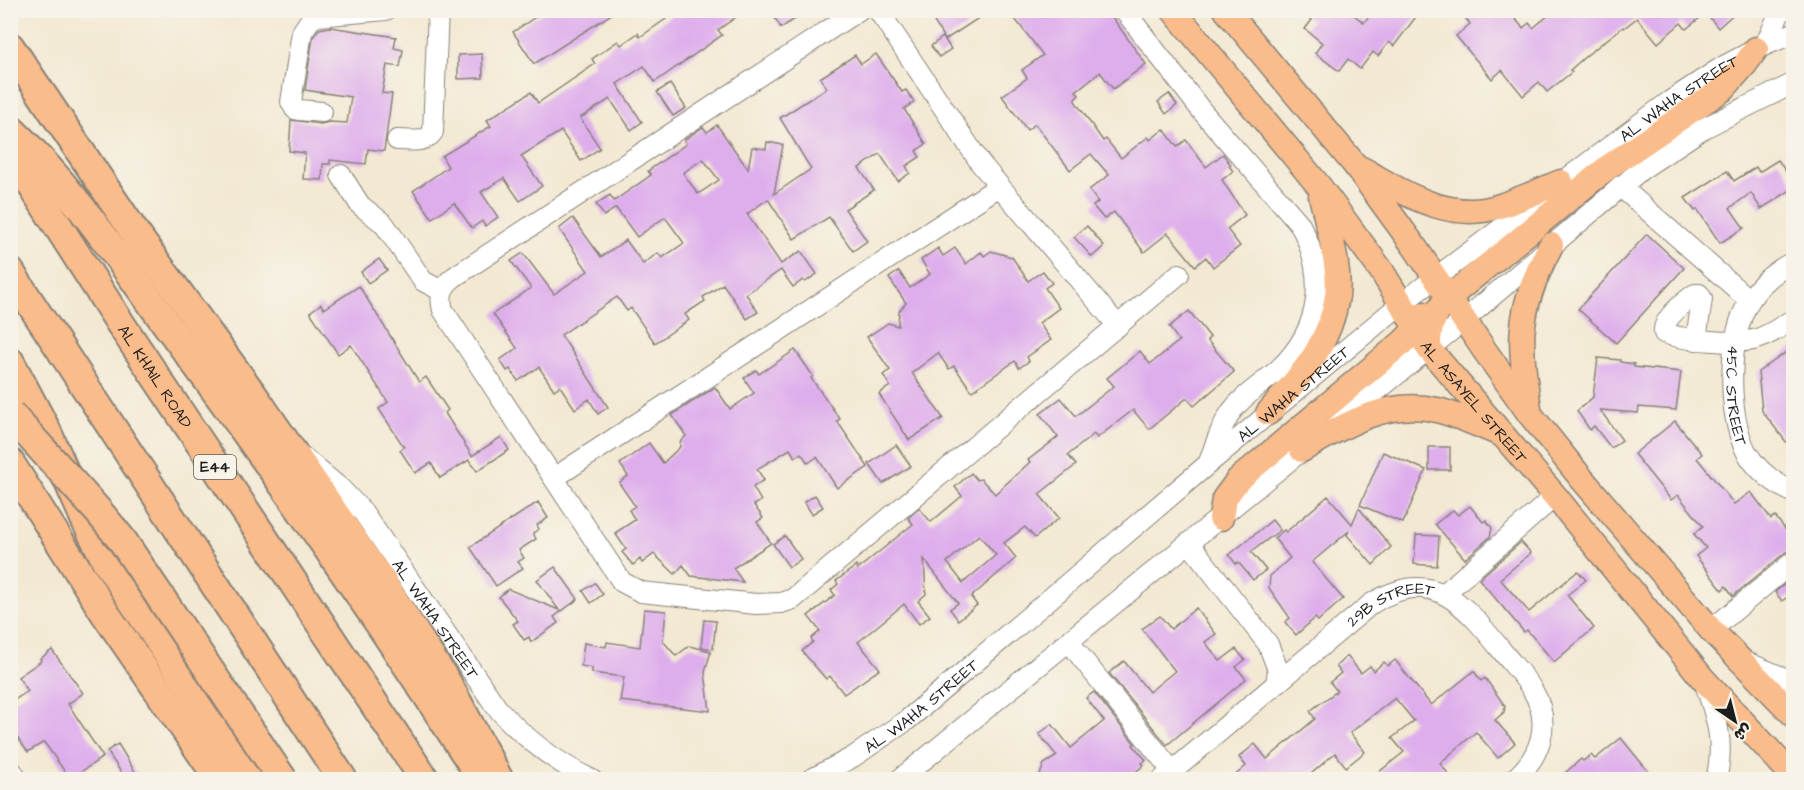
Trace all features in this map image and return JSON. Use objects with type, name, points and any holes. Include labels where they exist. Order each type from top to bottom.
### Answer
[{"type":"highway","points":[[10,47],[137,236],[290,449],[416,633],[456,700],[499,780]]},
{"type":"highway","points":[[10,129],[46,165],[74,198],[245,430],[390,638],[482,780]]},
{"type":"highway","name":"AL KHAIL ROAD","points":[[10,151],[122,326],[425,780]]},
{"type":"highway","points":[[10,272],[343,780]]},
{"type":"highway","points":[[10,362],[46,430],[86,521],[107,562],[251,780]]},
{"type":"highway","points":[[10,414],[122,540],[284,780]]},
{"type":"highway","points":[[10,463],[112,623],[220,780]]},
{"type":"main road","name":"AL ASAYEL STREET","points":[[1173,10],[1319,186],[1381,270],[1429,349],[1555,496],[1703,678],[1794,777]]},
{"type":"main road","name":"AL ASAYEL STREET","points":[[1226,10],[1355,165],[1529,413],[1589,488],[1735,657],[1794,715]]},
{"type":"main road","points":[[1429,349],[1430,327],[1434,316],[1448,298],[1608,167],[1724,89],[1760,47]]},
{"type":"main road","points":[[1355,165],[1415,199],[1457,211],[1478,211],[1499,207],[1561,182]]},
{"type":"main road","points":[[1268,413],[1317,353],[1325,336],[1337,295],[1334,259],[1319,186]]},
{"type":"main road","points":[[1529,413],[1521,349],[1523,317],[1530,289],[1551,245]]},
{"type":"main road","points":[[1221,518],[1224,499],[1238,480],[1391,354],[1417,328],[1428,306],[1436,278]]},
{"type":"main road","points":[[1302,450],[1342,427],[1377,412],[1394,408],[1435,410],[1502,434]]},
{"type":"street","points":[[322,112],[295,109],[291,102],[302,32],[306,25],[318,16],[386,10]]},
{"type":"street","points":[[397,140],[423,141],[433,132],[438,10]]},
{"type":"street","points":[[859,10],[454,277],[442,291],[440,301],[443,310],[615,574],[631,588],[651,593],[756,604],[782,603],[793,598],[1179,274]]},
{"type":"street","points":[[878,10],[965,142],[998,187],[1118,326]]},
{"type":"street","points":[[1124,10],[1201,110],[1299,223],[1313,253],[1316,269],[1318,294],[1310,325],[1301,342],[1289,358],[1249,392],[1232,411],[1208,464]]},
{"type":"street","points":[[1760,47],[1781,10]]},
{"type":"street","name":"AL WAHA STREET","points":[[810,780],[853,757],[906,721],[1268,413],[1402,303],[1561,182],[1670,101],[1722,67],[1760,47],[1794,33]]},
{"type":"street","points":[[899,780],[1463,321],[1620,186],[1702,129],[1794,82]]},
{"type":"street","points":[[341,175],[360,205],[384,224],[423,280],[442,291]]},
{"type":"street","points":[[1620,186],[1749,300]]},
{"type":"street","points":[[554,478],[998,187]]},
{"type":"street","name":"45C STREET","points":[[1793,262],[1775,272],[1749,300],[1741,316],[1733,370],[1734,401],[1739,431],[1746,451],[1759,469],[1775,484],[1794,493]]},
{"type":"street","points":[[1696,340],[1757,339],[1794,319]]},
{"type":"street","name":"AL WAHA STREET","points":[[290,449],[316,467],[363,512],[497,708],[542,751],[592,780]]},
{"type":"street","points":[[10,476],[57,535]]},
{"type":"street","points":[[1444,594],[1555,496]]},
{"type":"street","points":[[1190,544],[1268,644],[1278,670],[1276,684]]},
{"type":"street","points":[[1711,630],[1794,561]]},
{"type":"street","name":"29B STREET","points":[[1167,775],[1371,604],[1399,590],[1414,588],[1444,594],[1472,613],[1533,690],[1541,706],[1544,724],[1541,742],[1534,758],[1514,780]]},
{"type":"street","points":[[1069,642],[1167,775]]},
{"type":"street","points":[[1268,644],[1290,656],[1308,657]]},
{"type":"street","points":[[1735,657],[1794,682]]},
{"type":"street","points":[[1703,678],[1720,732],[1721,748],[1716,780]]},
{"type":"street","points":[[10,768],[18,780]]},
{"type":"building","points":[[546,10],[618,10],[534,64],[513,32]]},
{"type":"building","points":[[679,10],[746,10],[718,30],[722,35],[655,82],[644,66],[617,84],[642,122],[631,130],[610,99],[580,118],[600,148],[581,161],[561,131],[521,156],[542,186],[520,201],[504,178],[481,192],[498,217],[485,226],[482,221],[472,228],[454,203],[432,218],[413,191],[448,167],[442,156],[491,126],[487,120],[531,92],[538,103],[595,64],[592,59],[618,41],[621,45],[638,33],[640,37]]},
{"type":"building","points":[[770,10],[809,10],[781,28]]},
{"type":"building","points":[[927,10],[991,10],[945,40]]},
{"type":"building","points":[[1008,10],[1107,10],[1146,64],[1113,89],[1100,72],[1076,91],[1079,95],[1075,101],[1103,141],[1106,139],[1121,158],[1148,137],[1150,140],[1164,129],[1177,147],[1186,140],[1206,167],[1223,154],[1233,171],[1222,180],[1245,215],[1227,229],[1240,246],[1213,267],[1206,257],[1195,266],[1168,233],[1144,252],[1114,212],[1104,219],[1093,206],[1098,202],[1089,190],[1109,175],[1091,154],[1070,170],[1035,124],[1027,130],[1002,96],[1027,78],[1022,70],[1043,55]]},
{"type":"building","points":[[1299,10],[1348,10],[1364,23],[1373,10],[1421,10],[1394,46],[1389,42],[1378,56],[1373,52],[1360,69],[1348,59],[1339,71],[1315,53],[1322,43],[1305,29],[1312,20]]},
{"type":"building","points":[[1459,10],[1508,10],[1523,28],[1529,23],[1533,28],[1555,10],[1738,10],[1718,28],[1706,13],[1686,29],[1681,23],[1658,43],[1637,18],[1587,55],[1570,70],[1572,72],[1547,92],[1539,82],[1523,96],[1502,70],[1492,79],[1456,36],[1470,24]]},
{"type":"building","points":[[330,27],[396,37],[394,48],[403,50],[400,67],[387,65],[382,93],[392,94],[384,151],[368,149],[366,164],[330,160],[330,164],[323,164],[322,180],[303,179],[305,153],[289,151],[291,120],[321,124],[347,123],[351,97],[305,90],[313,37],[319,29]]},
{"type":"building","points":[[943,37],[951,49],[939,57],[931,46]]},
{"type":"building","points":[[482,54],[483,78],[458,79],[458,55]]},
{"type":"building","points":[[876,54],[902,92],[906,90],[914,102],[904,109],[926,144],[916,151],[920,157],[906,166],[910,173],[898,181],[880,154],[859,168],[874,190],[845,209],[867,241],[853,251],[829,217],[794,239],[768,199],[747,214],[781,264],[801,251],[817,274],[805,282],[803,280],[793,287],[781,270],[746,294],[758,312],[747,319],[723,284],[703,297],[705,301],[685,314],[689,320],[655,343],[631,308],[627,311],[617,297],[561,335],[608,407],[598,414],[589,399],[575,409],[560,386],[554,390],[539,367],[518,381],[510,369],[507,371],[500,360],[517,348],[493,314],[531,288],[511,261],[523,253],[554,294],[588,271],[559,229],[573,218],[601,257],[626,240],[643,264],[658,253],[662,258],[684,243],[665,217],[637,237],[616,208],[604,216],[596,204],[610,195],[614,201],[651,175],[648,171],[686,144],[684,140],[703,127],[707,132],[717,125],[748,169],[752,147],[766,149],[767,142],[783,145],[774,194],[811,169],[780,118],[827,88],[820,78],[855,55],[861,64]],"holes":[[[703,159],[719,180],[698,194],[683,173]]]},
{"type":"building","points":[[670,84],[686,108],[673,116],[657,92]]},
{"type":"building","points":[[1169,94],[1177,105],[1166,114],[1158,102]]},
{"type":"building","points":[[1778,160],[1794,183],[1794,188],[1761,209],[1751,193],[1730,208],[1744,228],[1720,243],[1697,209],[1695,211],[1685,198],[1727,171],[1734,181],[1756,167],[1759,172]]},
{"type":"building","points":[[1087,226],[1104,246],[1092,257],[1074,237]]},
{"type":"building","points":[[1647,234],[1684,268],[1616,343],[1578,309]]},
{"type":"building","points":[[938,248],[943,256],[955,248],[966,264],[981,252],[984,256],[991,251],[1012,257],[1028,281],[1043,271],[1052,283],[1045,288],[1059,308],[1039,323],[1051,340],[1027,357],[1029,361],[1019,368],[1015,361],[972,391],[954,366],[949,369],[938,353],[912,373],[943,418],[909,440],[879,394],[890,386],[883,375],[890,370],[867,337],[888,323],[898,326],[899,311],[906,303],[889,278],[899,271],[910,288],[930,274],[921,260]]},
{"type":"building","points":[[379,259],[387,270],[368,283],[361,272]]},
{"type":"building","points":[[359,286],[419,382],[426,377],[448,410],[445,413],[472,456],[501,437],[509,450],[477,471],[469,460],[440,478],[431,463],[415,473],[400,450],[404,447],[379,409],[388,402],[351,345],[338,354],[310,312],[321,304],[324,309]]},
{"type":"building","points":[[1189,311],[1210,337],[1207,340],[1234,372],[1194,406],[1187,398],[1149,429],[1133,410],[1097,438],[1094,434],[1068,455],[1076,465],[1039,494],[1059,518],[1035,538],[1025,527],[1004,543],[1016,558],[971,597],[977,605],[958,620],[950,609],[958,603],[924,559],[926,594],[918,601],[930,616],[919,624],[904,604],[858,642],[880,669],[844,694],[830,676],[826,679],[802,651],[813,642],[811,639],[820,631],[808,616],[835,595],[831,590],[838,584],[836,581],[856,566],[858,569],[913,524],[908,518],[919,508],[931,522],[962,496],[955,487],[971,473],[977,480],[981,479],[995,494],[1030,462],[1028,460],[1058,437],[1040,414],[1061,398],[1076,416],[1114,386],[1107,378],[1140,351],[1150,364],[1179,341],[1169,327]],"holes":[[[979,535],[996,555],[963,583],[947,562]]]},
{"type":"building","points":[[1794,347],[1794,405],[1786,410],[1794,420],[1794,452],[1762,411],[1758,372]]},
{"type":"building","points":[[795,350],[813,376],[811,378],[840,419],[837,421],[868,467],[837,488],[817,457],[808,463],[801,453],[795,457],[790,449],[757,469],[764,480],[753,487],[761,501],[754,505],[763,518],[757,522],[771,543],[733,568],[743,582],[691,576],[683,565],[675,574],[654,554],[642,563],[640,559],[633,565],[622,552],[626,549],[615,533],[635,520],[629,510],[635,506],[619,483],[628,476],[620,464],[649,443],[663,463],[680,447],[680,442],[686,436],[672,415],[715,387],[730,409],[754,393],[744,378],[756,370],[759,374]]},
{"type":"building","points":[[1598,358],[1620,360],[1620,362],[1634,364],[1634,367],[1681,372],[1676,410],[1639,407],[1638,413],[1600,410],[1622,440],[1611,448],[1594,426],[1590,430],[1577,411],[1593,397]]},
{"type":"building","points":[[1675,421],[1702,454],[1697,458],[1734,504],[1751,492],[1771,519],[1775,516],[1787,532],[1794,527],[1794,549],[1786,552],[1733,596],[1726,586],[1722,590],[1696,556],[1706,548],[1694,534],[1703,526],[1678,495],[1671,500],[1634,454]]},
{"type":"building","points":[[896,445],[911,466],[883,484],[869,464]]},
{"type":"building","points":[[1429,447],[1450,447],[1450,470],[1429,470]]},
{"type":"building","points":[[1383,452],[1426,470],[1403,523],[1360,505]]},
{"type":"building","points":[[815,495],[823,507],[812,514],[804,502]]},
{"type":"building","points":[[1328,496],[1352,524],[1359,508],[1391,547],[1373,565],[1347,535],[1349,531],[1312,562],[1343,599],[1318,621],[1315,618],[1296,635],[1285,622],[1290,618],[1269,588],[1270,576],[1290,558],[1274,538],[1284,530],[1286,532]]},
{"type":"building","points":[[538,502],[548,518],[537,525],[539,529],[533,533],[536,539],[519,550],[524,558],[518,562],[523,568],[496,586],[470,547]]},
{"type":"building","points":[[1470,506],[1483,522],[1486,520],[1492,528],[1490,537],[1465,559],[1435,524],[1453,510],[1458,515]]},
{"type":"building","points":[[1272,520],[1280,530],[1251,552],[1266,570],[1253,580],[1229,555]]},
{"type":"building","points":[[1416,535],[1439,536],[1437,566],[1414,564]]},
{"type":"building","points":[[785,536],[801,559],[789,567],[773,544]]},
{"type":"building","points":[[1521,542],[1531,553],[1500,579],[1529,612],[1578,571],[1586,580],[1567,595],[1594,628],[1554,662],[1527,630],[1524,632],[1479,579]]},
{"type":"building","points":[[555,567],[578,599],[554,617],[558,623],[531,642],[529,637],[524,640],[513,624],[518,621],[499,597],[508,589],[559,610],[537,580]]},
{"type":"building","points":[[1794,577],[1794,592],[1782,601],[1775,592]]},
{"type":"building","points":[[595,583],[603,594],[591,603],[583,591]]},
{"type":"building","points":[[1196,608],[1216,634],[1205,642],[1220,661],[1236,649],[1245,660],[1236,667],[1246,679],[1167,745],[1109,673],[1124,661],[1149,692],[1175,671],[1142,629],[1160,616],[1171,629]]},
{"type":"building","points":[[644,609],[666,611],[663,641],[676,656],[689,646],[711,651],[705,672],[710,711],[620,701],[624,677],[592,673],[592,668],[581,666],[584,643],[606,647],[607,642],[640,647]]},
{"type":"building","points":[[704,620],[716,621],[713,649],[701,647]]},
{"type":"building","points":[[52,650],[83,693],[68,704],[103,757],[70,779],[44,742],[28,752],[10,728],[10,703],[28,691],[18,677]]},
{"type":"building","points":[[1347,656],[1361,673],[1370,666],[1374,671],[1384,662],[1388,666],[1395,660],[1431,705],[1474,671],[1481,681],[1485,678],[1505,706],[1504,712],[1495,720],[1515,743],[1498,758],[1476,732],[1440,763],[1453,780],[1369,780],[1404,752],[1392,738],[1414,721],[1395,698],[1350,733],[1365,752],[1346,767],[1335,753],[1304,780],[1230,780],[1246,766],[1239,757],[1255,744],[1267,759],[1315,719],[1310,711],[1337,691],[1330,682],[1341,673],[1336,666]]},
{"type":"building","points":[[1094,692],[1146,760],[1142,763],[1144,765],[1126,780],[1038,780],[1044,764],[1057,756],[1039,734],[1052,724],[1071,748],[1104,721],[1086,698]]},
{"type":"building","points":[[1621,738],[1648,771],[1638,780],[1557,780],[1581,759],[1583,761],[1591,755],[1595,759]]},
{"type":"building","points":[[118,744],[140,780],[126,780],[107,751]]}]
